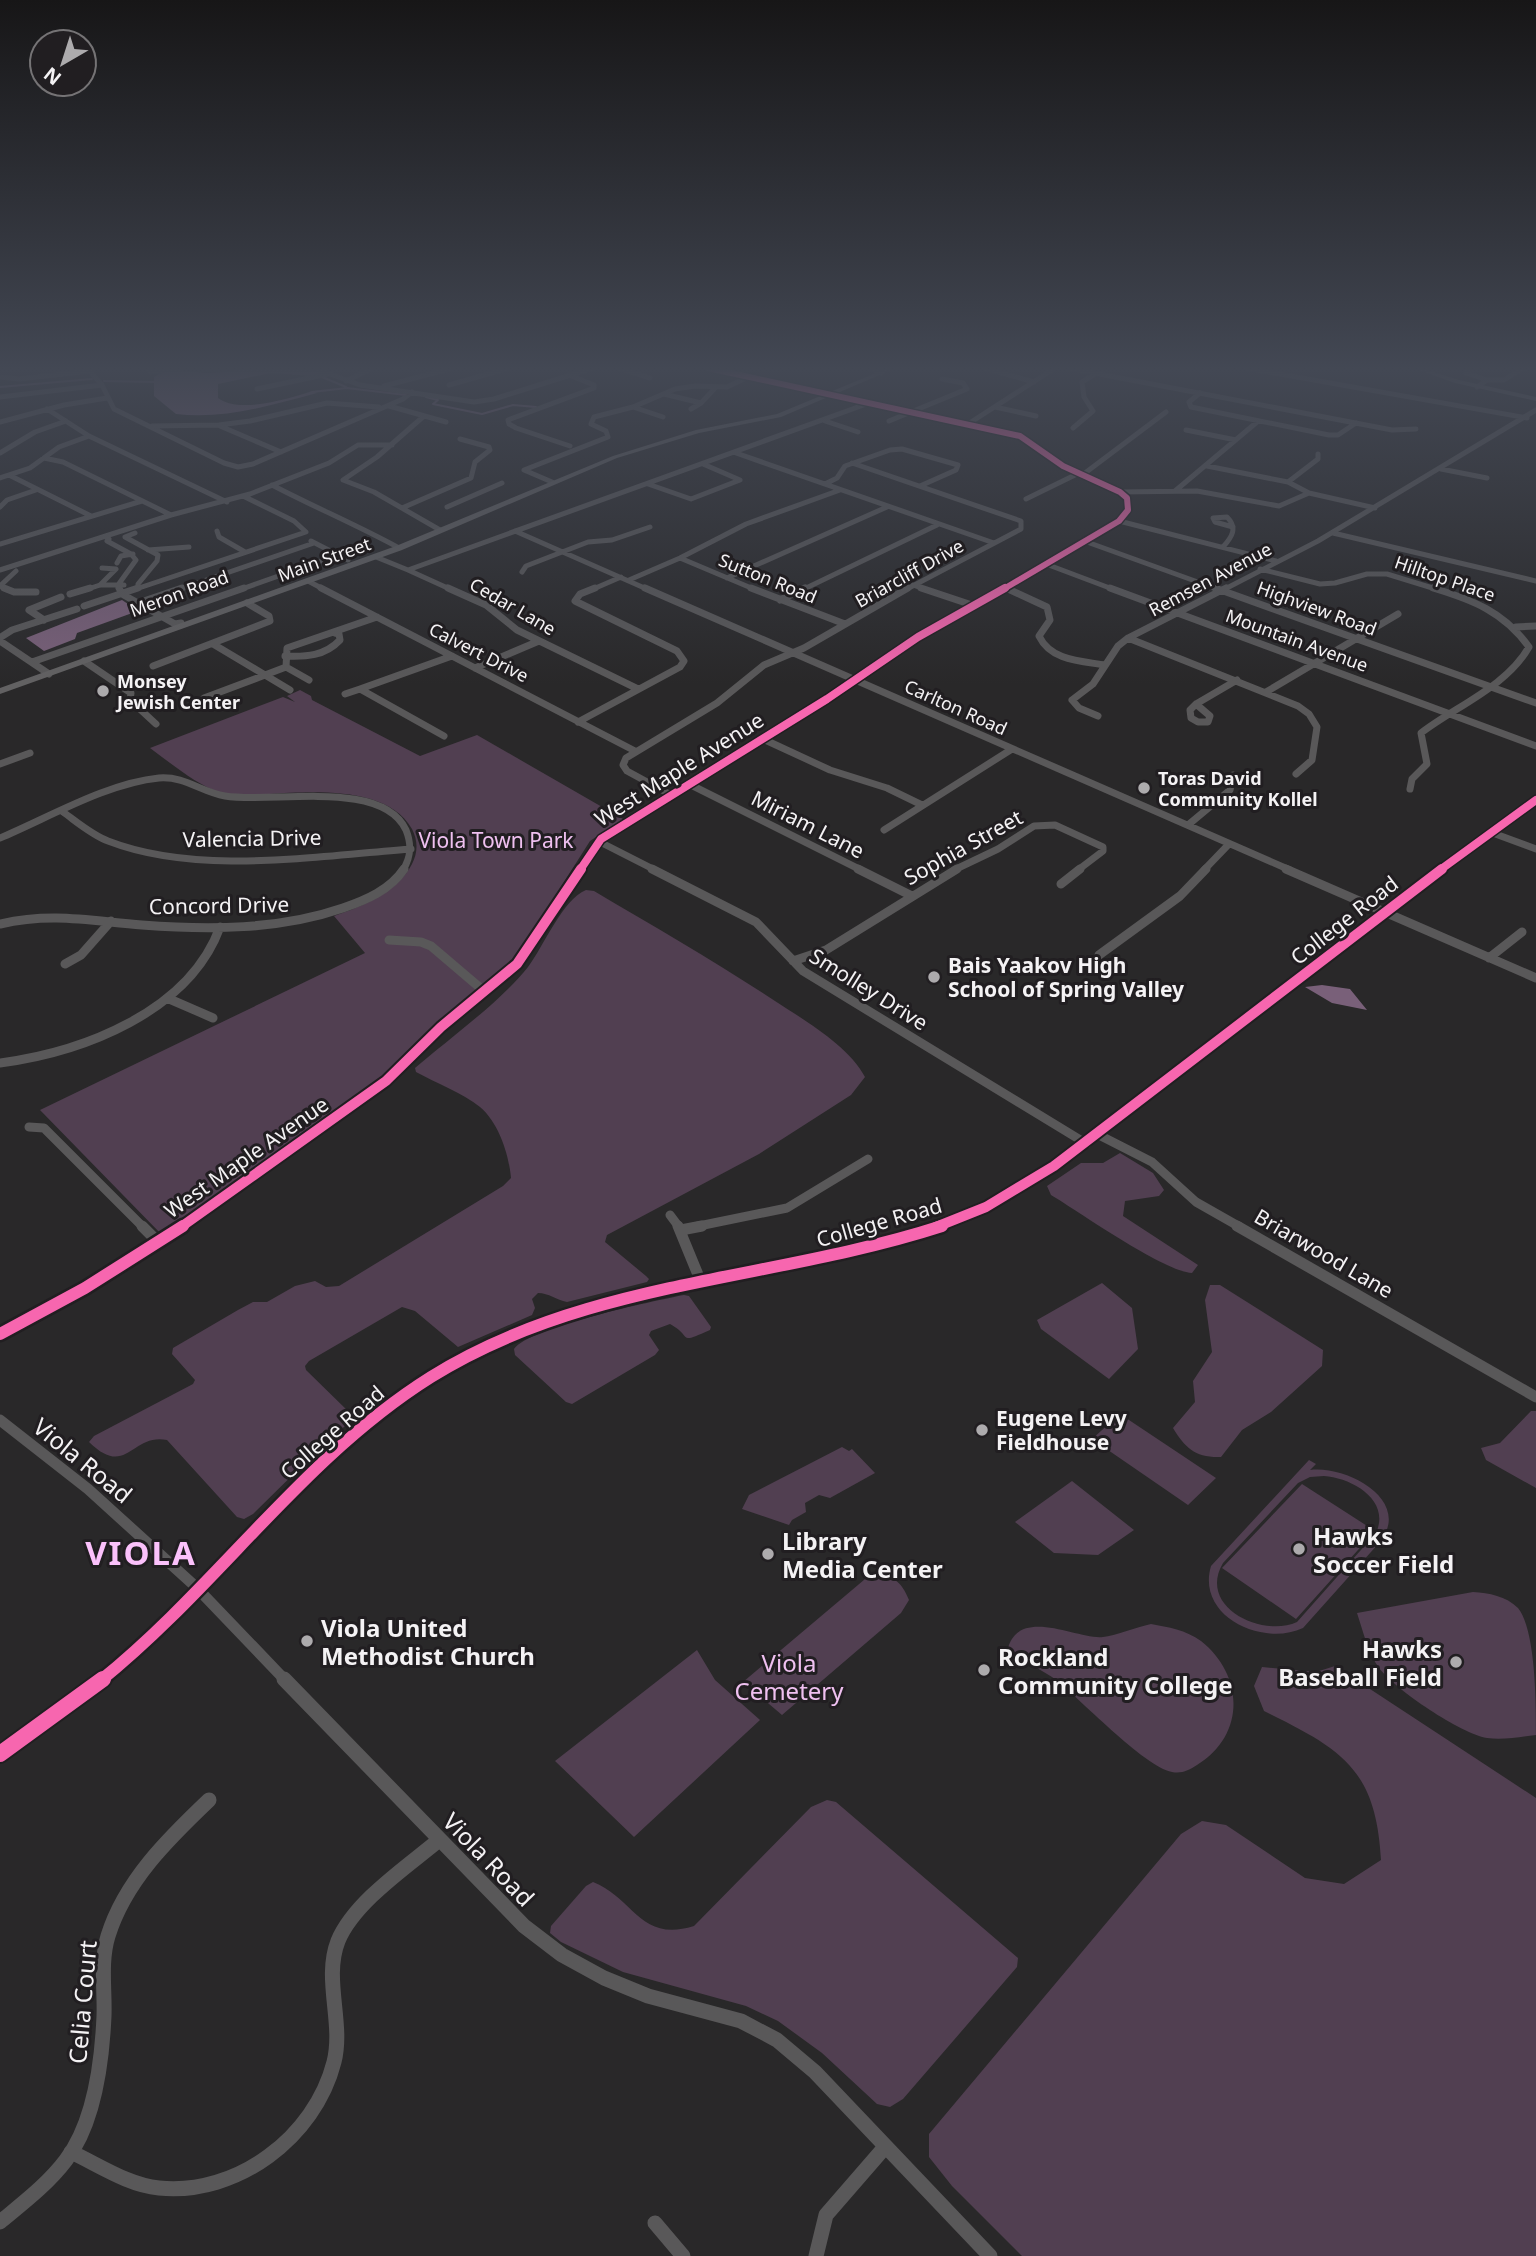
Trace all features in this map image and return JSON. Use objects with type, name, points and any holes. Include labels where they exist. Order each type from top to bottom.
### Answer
[{"type":"main road","name":"Main Street","points":[[0,691],[376,557],[576,473]]},
{"type":"street","points":[[0,478],[14,473]]},
{"type":"street","points":[[84,473],[171,515]]},
{"type":"street","points":[[0,570],[149,525],[230,508],[227,502],[167,473]]},
{"type":"street","points":[[138,588],[138,584],[157,561],[158,555],[125,537],[171,515],[227,502],[302,473]]},
{"type":"street","points":[[354,473],[343,481],[374,492],[440,530]]},
{"type":"street","points":[[402,508],[464,482],[471,478],[472,473]]},
{"type":"street","points":[[532,473],[552,482]]},
{"type":"street","points":[[408,570],[677,473]]},
{"type":"street","points":[[648,484],[691,499],[740,480],[724,473]]},
{"type":"street","points":[[794,473],[994,543]]},
{"type":"street","points":[[825,484],[840,473]]},
{"type":"street","name":"Briarcliff Drive","points":[[635,751],[718,703],[764,665],[793,653],[914,584],[1021,528],[1021,521],[1007,514],[882,473]]},
{"type":"street","points":[[920,486],[949,473]]},
{"type":"street","points":[[1076,473],[1120,492],[1127,498],[1130,506],[1119,521],[1276,561]]},
{"type":"street","points":[[1175,492],[1198,473]]},
{"type":"street","points":[[1244,473],[1289,482],[1309,493],[1375,508]]},
{"type":"street","points":[[1289,482],[1300,473]]},
{"type":"street","name":"Remsen Avenue","points":[[1098,716],[1079,708],[1072,700],[1093,684],[1118,646],[1128,638],[1333,533],[1434,473]]},
{"type":"street","points":[[1463,473],[1487,478]]},
{"type":"street","points":[[9,475],[91,516]]},
{"type":"street","points":[[1026,499],[1079,475]]},
{"type":"street","points":[[464,482],[488,489]]},
{"type":"street","points":[[426,498],[448,506],[502,483]]},
{"type":"street","points":[[272,485],[314,507],[338,515],[399,548]]},
{"type":"street","points":[[0,507],[7,500],[36,490]]},
{"type":"street","points":[[578,722],[680,667],[684,661],[682,655],[575,601],[580,594],[680,558],[746,524],[840,490]]},
{"type":"street","points":[[1120,492],[1211,492],[1279,506],[1309,493]]},
{"type":"street","points":[[70,594],[100,585],[123,589],[138,588],[306,531],[294,521],[243,496]]},
{"type":"street","points":[[0,544],[142,501]]},
{"type":"street","points":[[727,578],[887,507]]},
{"type":"street","name":"West Maple Avenue","points":[[0,1334],[85,1288],[159,1243],[386,1081],[441,1027],[517,964],[598,841],[972,605],[1087,542],[1119,521]]},
{"type":"street","points":[[780,600],[937,525]]},
{"type":"street","points":[[522,572],[526,566],[588,542],[612,540],[650,527]]},
{"type":"street","points":[[1223,547],[1232,537],[1233,527]]},
{"type":"street","points":[[216,531],[219,537],[245,552]]},
{"type":"street","name":"Carlton Road","points":[[515,531],[1536,978]]},
{"type":"street","points":[[1333,533],[1536,581]]},
{"type":"street","points":[[0,534],[11,540]]},
{"type":"street","points":[[108,538],[107,541],[134,553]]},
{"type":"street","points":[[306,538],[348,560]]},
{"type":"street","name":"Highview Road","points":[[1087,542],[1536,703]]},
{"type":"street","points":[[141,602],[314,543]]},
{"type":"street","points":[[0,576],[78,550],[73,547]]},
{"type":"street","points":[[105,547],[119,560],[151,549],[189,547]]},
{"type":"street","points":[[0,638],[81,608],[123,589],[135,566],[134,553]]},
{"type":"street","name":"Meron Road","points":[[32,662],[338,555]]},
{"type":"street","name":"Cedar Lane","points":[[376,557],[486,605],[517,630],[638,689]]},
{"type":"street","points":[[268,558],[292,570]]},
{"type":"street","name":"Sutton Road","points":[[680,558],[845,624]]},
{"type":"street","name":"Mountain Avenue","points":[[1046,564],[1536,746]]},
{"type":"street","points":[[100,585],[116,569],[102,568]]},
{"type":"street","name":"Hilltop Place","points":[[1260,569],[1320,584],[1330,584],[1368,573],[1393,575],[1480,602],[1494,609],[1516,627]]},
{"type":"street","points":[[16,571],[0,586],[14,592],[36,592]]},
{"type":"street","points":[[221,575],[245,587]]},
{"type":"street","name":"Calvert Drive","points":[[308,581],[635,751]]},
{"type":"street","points":[[914,584],[972,605]]},
{"type":"street","points":[[1004,587],[1047,607],[1051,613],[1050,620],[1039,636],[1044,647],[1068,657],[1105,665]]},
{"type":"street","points":[[123,589],[175,624],[183,624]]},
{"type":"street","points":[[172,592],[195,604]]},
{"type":"street","points":[[44,620],[29,610],[61,597]]},
{"type":"street","points":[[153,666],[270,621],[269,616],[247,603]]},
{"type":"street","points":[[1266,692],[1398,614]]},
{"type":"street","points":[[286,667],[285,650],[292,645],[377,617]]},
{"type":"street","points":[[1516,627],[1536,626]]},
{"type":"street","points":[[1410,789],[1412,779],[1427,764],[1421,733],[1526,656],[1529,647],[1516,627]]},
{"type":"street","points":[[285,656],[310,656],[329,650],[340,640],[339,634],[335,633]]},
{"type":"street","points":[[0,638],[49,674]]},
{"type":"street","points":[[1128,638],[1237,680],[1304,710],[1317,727],[1312,760],[1296,774]]},
{"type":"street","points":[[475,668],[539,641]]},
{"type":"street","points":[[213,644],[290,690]]},
{"type":"street","points":[[345,694],[452,656]]},
{"type":"street","points":[[84,661],[131,693],[130,700],[156,724]]},
{"type":"street","points":[[204,698],[286,667]]},
{"type":"street","points":[[286,667],[309,680]]},
{"type":"street","points":[[1196,704],[1237,680]]},
{"type":"street","points":[[360,689],[444,736]]},
{"type":"street","points":[[763,738],[830,770],[887,788],[922,805]]},
{"type":"street","points":[[884,830],[1012,749]]},
{"type":"street","points":[[635,751],[623,762],[627,771],[671,795]]},
{"type":"street","points":[[0,764],[30,753]]},
{"type":"street","points":[[1188,825],[1230,790],[1233,775]]},
{"type":"street","points":[[0,838],[133,783],[176,778],[211,793],[234,797],[316,795],[352,799],[386,810],[398,819],[410,835],[411,849]]},
{"type":"street","name":"Miriam Lane","points":[[689,784],[912,896]]},
{"type":"street","name":"College Road","points":[[0,1753],[117,1667],[339,1447],[395,1401],[434,1375],[492,1344],[555,1318],[616,1299],[846,1255],[924,1232],[1008,1195],[1048,1172],[1087,1144],[1245,1019],[1490,832],[1536,801]]},
{"type":"street","name":"Valencia Drive","points":[[63,812],[105,840],[131,850],[169,856],[210,859],[411,849]]},
{"type":"street","name":"Sophia Street","points":[[793,961],[826,950],[1027,829],[1044,824],[1065,828],[1103,847],[1103,851],[1061,884]]},
{"type":"street","points":[[1490,832],[1536,849]]},
{"type":"street","name":"Smolley Drive","points":[[598,841],[756,922],[793,961],[822,983],[1087,1144]]},
{"type":"street","points":[[1095,964],[1098,955],[1193,885],[1229,844]]},
{"type":"street","name":"Concord Drive","points":[[0,924],[40,917],[71,916],[177,927],[286,923],[347,908],[387,887],[407,865],[411,849]]},
{"type":"street","points":[[65,964],[81,955],[111,921]]},
{"type":"street","points":[[0,1063],[48,1056],[92,1038],[167,998],[195,973],[212,950],[220,927]]},
{"type":"street","points":[[1489,958],[1522,932]]},
{"type":"street","points":[[389,940],[421,942],[431,946],[485,992]]},
{"type":"street","points":[[167,998],[213,1018]]},
{"type":"street","points":[[29,1127],[44,1128],[159,1243]]},
{"type":"street","name":"Briarwood Lane","points":[[1099,1135],[1152,1162],[1196,1202],[1536,1397]]},
{"type":"street","points":[[681,1230],[787,1208],[868,1159]]},
{"type":"street","points":[[670,1215],[681,1230],[701,1282]]},
{"type":"street","name":"Viola Road","points":[[0,1420],[88,1489],[196,1587],[506,1910],[556,1953],[622,1986],[669,2002],[739,2020],[778,2040],[811,2070],[990,2256]]},
{"type":"street","name":"Celia Court","points":[[71,2152],[101,2071],[103,1975],[107,1938],[120,1905],[155,1855],[209,1800]]},
{"type":"street","points":[[0,2222],[27,2200],[71,2152],[138,2182],[159,2188],[184,2189],[217,2184],[251,2170],[290,2137],[315,2104],[334,2062],[337,2036],[335,1962],[338,1941],[352,1919],[439,1840]]},
{"type":"street","points":[[816,2256],[826,2215],[885,2147]]},
{"type":"street","points":[[655,2223],[683,2256]]},
{"type":"green space","name":"Viola Town Park","points":[[300,690],[311,696],[312,700],[420,756],[477,735],[623,819],[590,841],[512,964],[386,1081],[163,1236],[40,1110],[365,953],[334,916],[368,903],[389,890],[406,874],[415,855],[416,842],[412,829],[400,815],[385,805],[347,794],[227,795],[193,779],[150,748],[283,697],[295,702],[287,696]]},
{"type":"green space","points":[[586,890],[594,891],[685,945],[812,1025],[848,1054],[865,1077],[851,1095],[759,1154],[607,1235],[605,1242],[646,1276],[649,1279],[647,1282],[567,1302],[538,1293],[532,1299],[535,1308],[532,1315],[458,1347],[415,1311],[402,1307],[309,1361],[305,1366],[306,1370],[353,1419],[253,1514],[244,1519],[237,1517],[167,1440],[145,1443],[121,1456],[102,1452],[89,1442],[94,1436],[193,1384],[195,1380],[172,1354],[173,1348],[253,1302],[267,1302],[295,1286],[315,1281],[326,1287],[339,1286],[503,1186],[511,1178],[502,1140],[487,1114],[466,1097],[416,1072],[415,1068],[517,980],[534,958],[561,913],[577,895]]},
{"type":"green space","points":[[1120,1153],[1153,1173],[1164,1190],[1159,1196],[1125,1201],[1123,1216],[1198,1265],[1192,1273],[1179,1270],[1143,1252],[1051,1195],[1047,1186],[1081,1163],[1103,1163]]},
{"type":"green space","points":[[1102,1283],[1132,1308],[1138,1349],[1109,1379],[1041,1329],[1037,1320]]},
{"type":"green space","points":[[1210,1285],[1220,1285],[1323,1350],[1322,1366],[1271,1412],[1242,1430],[1221,1457],[1198,1454],[1182,1441],[1173,1428],[1195,1402],[1193,1381],[1212,1352],[1205,1300]]},
{"type":"green space","points":[[689,1296],[711,1327],[710,1330],[689,1338],[670,1324],[651,1331],[649,1335],[659,1350],[655,1355],[572,1404],[566,1402],[515,1355],[514,1349],[543,1332],[593,1316]]},
{"type":"green space","points":[[1531,1411],[1536,1411],[1536,1488],[1486,1460],[1481,1448],[1500,1443]]},
{"type":"green space","points":[[1120,1414],[1216,1478],[1188,1505],[1092,1439]]},
{"type":"green space","points":[[842,1447],[849,1451],[852,1449],[875,1473],[830,1498],[819,1495],[805,1503],[806,1512],[792,1520],[789,1525],[742,1509],[749,1495]]},
{"type":"green space","points":[[1309,1460],[1316,1464],[1310,1470],[1341,1473],[1372,1489],[1382,1500],[1388,1513],[1388,1528],[1379,1543],[1303,1628],[1287,1633],[1270,1634],[1252,1630],[1223,1613],[1213,1600],[1209,1584],[1211,1566]],"holes":[[[1310,1477],[1335,1478],[1357,1486],[1374,1501],[1379,1521],[1376,1533],[1297,1622],[1283,1626],[1267,1626],[1237,1615],[1226,1605],[1219,1593],[1217,1579],[1223,1563],[1298,1483]]]},
{"type":"green space","points":[[1072,1481],[1134,1530],[1098,1555],[1054,1553],[1015,1522]]},
{"type":"green space","name":"Hawks Soccer Field","points":[[1302,1484],[1375,1531],[1296,1619],[1222,1568]]},
{"type":"green space","name":"Viola Cemetery","points":[[871,1574],[890,1577],[903,1588],[909,1600],[901,1613],[782,1715],[743,1682]]},
{"type":"green space","name":"Hawks Baseball Field","points":[[1473,1592],[1503,1598],[1518,1608],[1524,1619],[1534,1668],[1536,1735],[1487,1738],[1461,1728],[1400,1688],[1379,1668],[1372,1656],[1357,1613]]},
{"type":"green space","points":[[1151,1624],[1183,1632],[1201,1641],[1215,1655],[1232,1687],[1234,1704],[1231,1722],[1224,1738],[1213,1752],[1197,1765],[1182,1772],[1172,1772],[1145,1758],[1052,1677],[1008,1648],[1015,1636],[1024,1629],[1051,1628],[1103,1637]]},
{"type":"green space","points":[[697,1650],[715,1680],[760,1720],[634,1837],[555,1761]]},
{"type":"green space","points":[[1335,1666],[1536,1798],[1536,2256],[1022,2256],[952,2186],[929,2157],[929,2134],[1181,1834],[1202,1821],[1226,1825],[1305,1878],[1344,1884],[1381,1860],[1378,1829],[1371,1803],[1362,1782],[1350,1765],[1314,1737],[1264,1711],[1254,1686],[1262,1667],[1316,1672]]},
{"type":"green space","points":[[827,1800],[836,1802],[1018,1958],[1017,1967],[903,2099],[890,2107],[877,2104],[822,2053],[778,2021],[746,2006],[623,1972],[561,1942],[550,1933],[551,1926],[586,1886],[593,1882],[607,1889],[649,1924],[661,1929],[676,1930],[694,1926],[811,1807]]},
{"type":"shaded area","points":[[122,600],[137,610],[77,633],[75,639],[44,651],[26,638]]},
{"type":"shaded area","points":[[1322,985],[1350,989],[1367,1010],[1332,1003],[1305,987]]},
{"type":"cycle path","points":[[0,1334],[85,1288],[159,1243],[386,1081],[441,1027],[517,964],[601,839],[827,699],[918,637],[1087,542],[1119,521],[1128,510],[1127,498],[1120,492],[1079,473]]},
{"type":"cycle path","points":[[0,1754],[76,1700],[119,1665],[158,1629],[306,1476],[387,1407],[431,1377],[499,1341],[570,1313],[618,1299],[805,1262],[897,1240],[942,1226],[1010,1195],[1076,1151],[1457,857],[1536,800]]},
{"type":"place","name":"Monsey Jewish Center","points":[[103,691]]},
{"type":"place","name":"Toras David Community Kollel","points":[[1144,788]]},
{"type":"place","name":"Bais Yaakov High School of Spring Valley","points":[[934,977]]},
{"type":"place","name":"Eugene Levy Fieldhouse","points":[[982,1430]]},
{"type":"place","name":"Hawks Soccer Field","points":[[1299,1549]]},
{"type":"place","name":"Library Media Center","points":[[768,1554]]},
{"type":"place","name":"Viola United Methodist Church","points":[[307,1641]]},
{"type":"place","name":"Hawks Baseball Field","points":[[1456,1662]]},
{"type":"place","name":"Rockland Community College","points":[[984,1670]]},
{"type":"district","name":"VIOLA","points":[[141,1552]]}]
